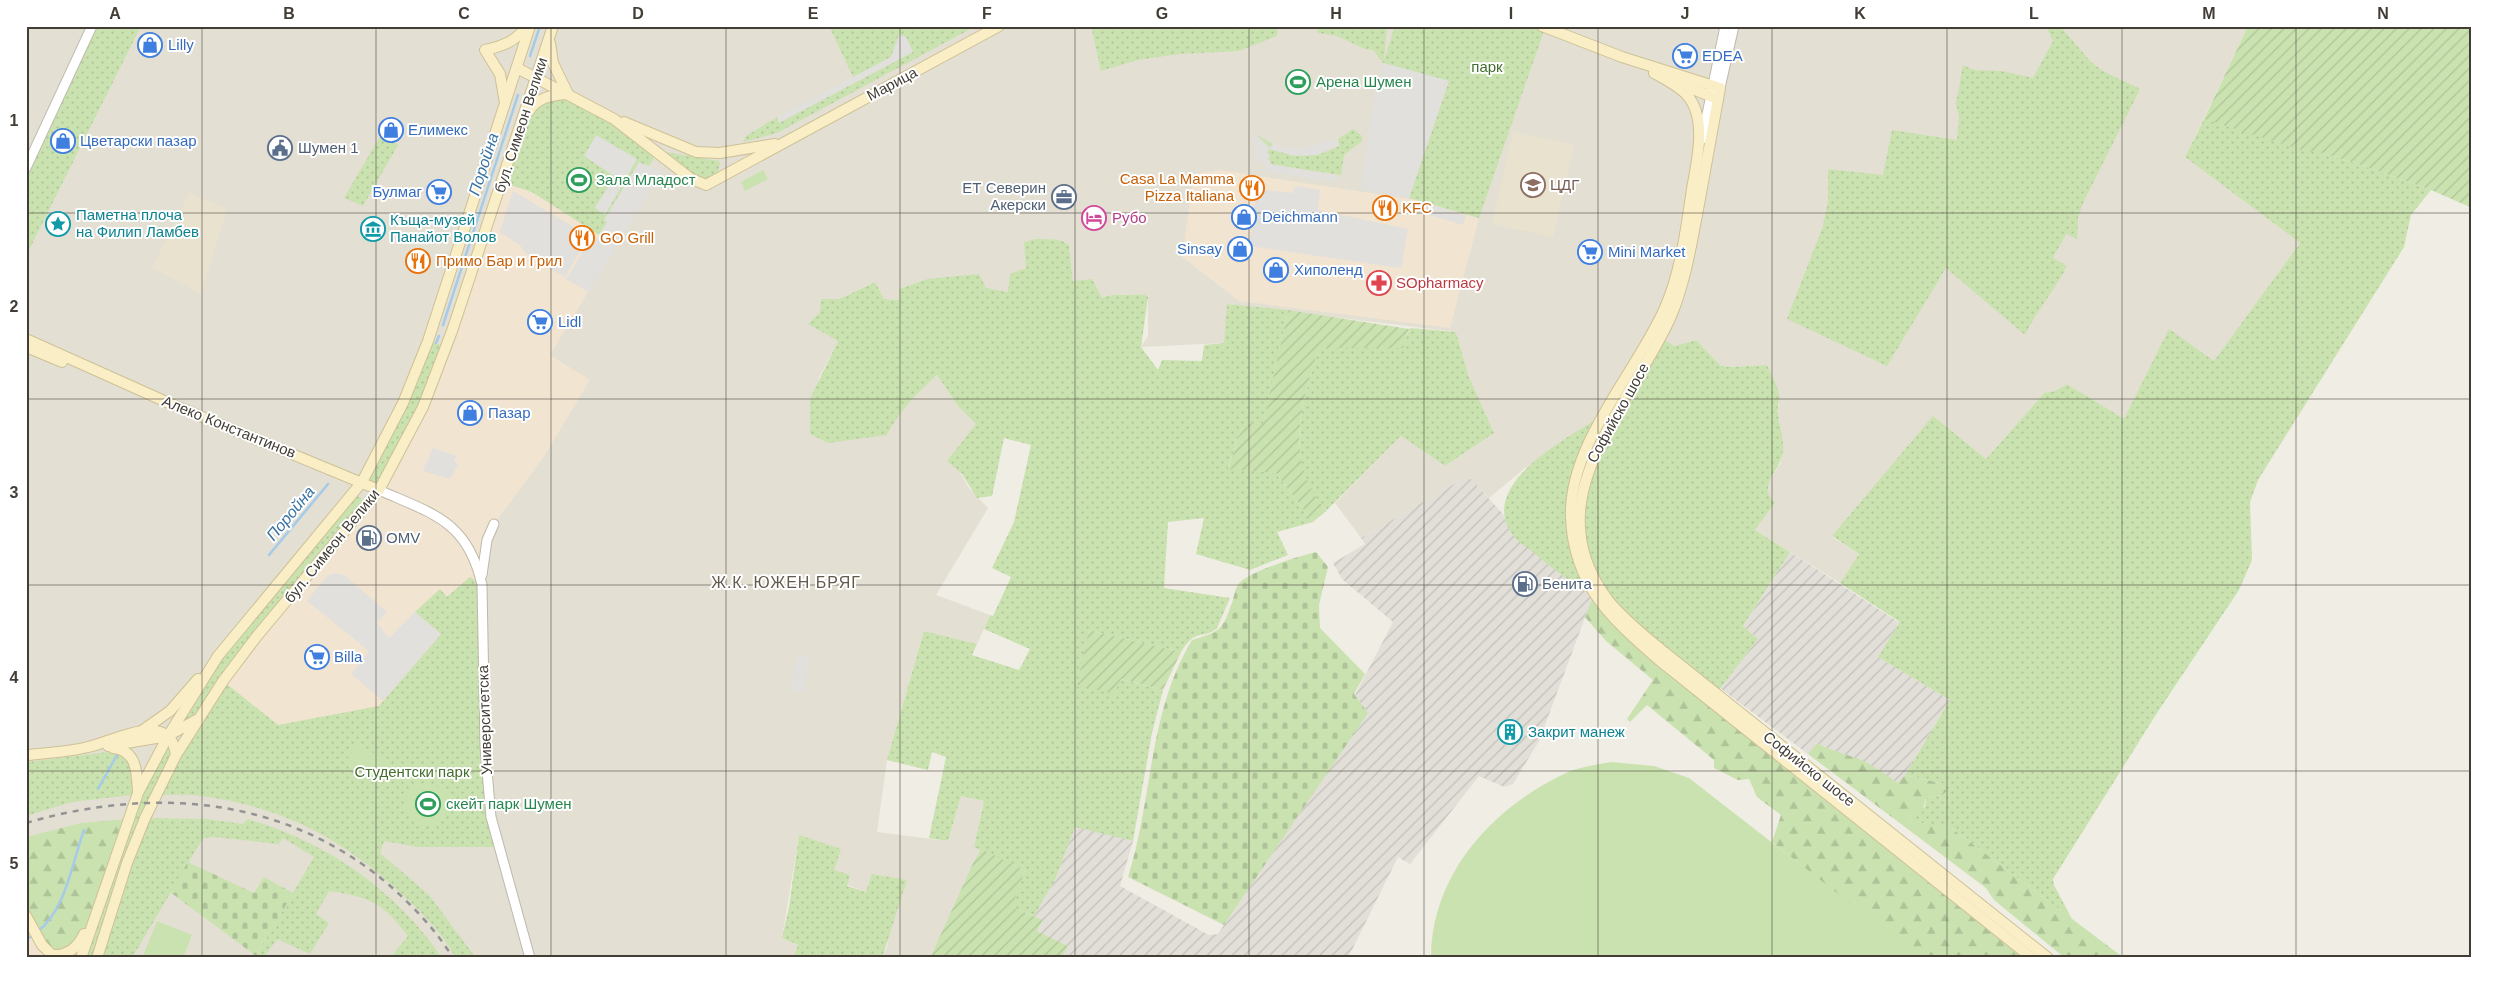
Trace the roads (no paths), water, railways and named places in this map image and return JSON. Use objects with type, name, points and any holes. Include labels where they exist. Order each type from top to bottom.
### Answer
[{"type":"main road","name":"бул. Симеон Велики","points":[[81,958],[138,793],[168,736],[218,656],[362,482],[403,404],[423,356],[506,106],[528,26]]},
{"type":"main road","points":[[506,106],[500,74],[485,50],[508,44],[520,36],[528,26]]},
{"type":"main road","name":"Марица","points":[[614,119],[698,183],[706,185],[717,181],[999,26]]},
{"type":"main road","points":[[1533,26],[1543,27],[1715,92]]},
{"type":"main road","name":"бул. Симеон Велики","points":[[97,958],[127,863],[145,818],[176,755],[223,681],[257,636],[379,490],[407,438],[436,378],[552,31]]},
{"type":"main road","points":[[552,31],[552,63],[568,94]]},
{"type":"main road","points":[[1622,57],[1654,73],[1715,92]]},
{"type":"main road","points":[[517,68],[614,119]]},
{"type":"main road","name":"Софийско шосе","points":[[1654,73],[1684,92],[1695,106],[1698,126],[1698,155],[1681,252],[1670,293],[1654,331],[1588,447],[1577,474],[1572,495],[1571,517],[1579,563],[1594,594],[1615,622],[1659,660],[2032,958]]},
{"type":"main road","name":"Софийско шосе","points":[[1715,92],[1689,255],[1680,292],[1661,337],[1595,452],[1585,479],[1580,500],[1580,514],[1582,540],[1589,565],[1609,601],[1647,638],[2048,958]]},
{"type":"main road","points":[[523,120],[536,101],[553,95],[568,94]]},
{"type":"main road","name":"Марица","points":[[614,119],[696,152],[720,153],[757,149],[785,142]]},
{"type":"main road","name":"Алеко Константинов","points":[[26,339],[96,372],[379,490]]},
{"type":"main road","name":"Алеко Константинов","points":[[26,347],[73,366],[96,372]]},
{"type":"main road","points":[[87,748],[143,730],[170,711],[218,656]]},
{"type":"main road","points":[[26,756],[125,744],[168,736],[200,718]]},
{"type":"main road","points":[[143,730],[155,730],[168,736],[175,747],[176,755]]},
{"type":"main road","points":[[87,748],[116,748],[131,756],[135,762],[138,793]]},
{"type":"main road","points":[[42,945],[52,955],[60,956],[74,948],[80,942],[104,889]]},
{"type":"main road","points":[[27,917],[47,958]]},
{"type":"street","points":[[26,168],[92,26]]},
{"type":"street","points":[[1715,92],[1725,26]]},
{"type":"street","points":[[1698,155],[1734,26]]},
{"type":"street","name":"Университетска","points":[[379,490],[442,519],[465,541],[477,564],[482,585],[485,747],[491,817],[530,958]]},
{"type":"street","points":[[482,585],[486,540],[494,524]]},
{"type":"waterway","name":"Поройна","points":[[530,56],[540,26]]},
{"type":"waterway","name":"Поройна","points":[[443,325],[518,95]]},
{"type":"waterway","points":[[436,343],[439,336]]},
{"type":"waterway","name":"Поройна","points":[[269,555],[328,484]]},
{"type":"waterway","points":[[98,789],[117,755]]},
{"type":"waterway","points":[[37,932],[47,923],[61,899],[84,830]]},
{"type":"waterway","points":[[26,940],[33,935]]},
{"type":"railway","points":[[26,823],[74,811],[122,805],[169,803],[216,807],[261,816],[305,832],[348,855],[388,884],[424,919],[453,958]]},
{"type":"place","name":"Lilly","points":[[150,45]]},
{"type":"place","name":"EDEA","points":[[1685,56]]},
{"type":"place","name":"Арена Шумен","points":[[1298,82]]},
{"type":"place","name":"Елимекс","points":[[391,130]]},
{"type":"place","name":"Цветарски пазар","points":[[63,141]]},
{"type":"place","name":"Шумен 1","points":[[280,148]]},
{"type":"place","name":"Зала Младост","points":[[579,180]]},
{"type":"place","name":"ЦДГ","points":[[1533,185]]},
{"type":"place","name":"Casa La Mamma Pizza Italiana","points":[[1252,188]]},
{"type":"place","name":"Булмаг","points":[[439,192]]},
{"type":"place","name":"ЕТ Северин Акерски","points":[[1064,197]]},
{"type":"place","name":"KFC","points":[[1385,208]]},
{"type":"place","name":"Deichmann","points":[[1244,217]]},
{"type":"place","name":"Рубо","points":[[1094,218]]},
{"type":"place","name":"Паметна плоча на Филип Ламбев","points":[[58,224]]},
{"type":"place","name":"Къща-музей Панайот Волов","points":[[373,229]]},
{"type":"place","name":"GO Grill","points":[[582,238]]},
{"type":"place","name":"Sinsay","points":[[1240,249]]},
{"type":"place","name":"Mini Market","points":[[1590,252]]},
{"type":"place","name":"Примо Бар и Грил","points":[[418,261]]},
{"type":"place","name":"Хиполенд","points":[[1276,270]]},
{"type":"place","name":"SOpharmacy","points":[[1379,283]]},
{"type":"place","name":"Lidl","points":[[540,322]]},
{"type":"place","name":"Пазар","points":[[470,413]]},
{"type":"place","name":"OMV","points":[[369,538]]},
{"type":"place","name":"Бенита","points":[[1525,584]]},
{"type":"place","name":"Billa","points":[[317,657]]},
{"type":"place","name":"Закрит манеж","points":[[1510,732]]},
{"type":"place","name":"скейт парк Шумен","points":[[428,804]]},
{"type":"district","name":"Ж.К. ЮЖЕН БРЯГ","points":[[786,582]]},
{"type":"park label","name":"парк","points":[[1487,67]]},
{"type":"park label","name":"Студентски парк","points":[[412,772]]}]
